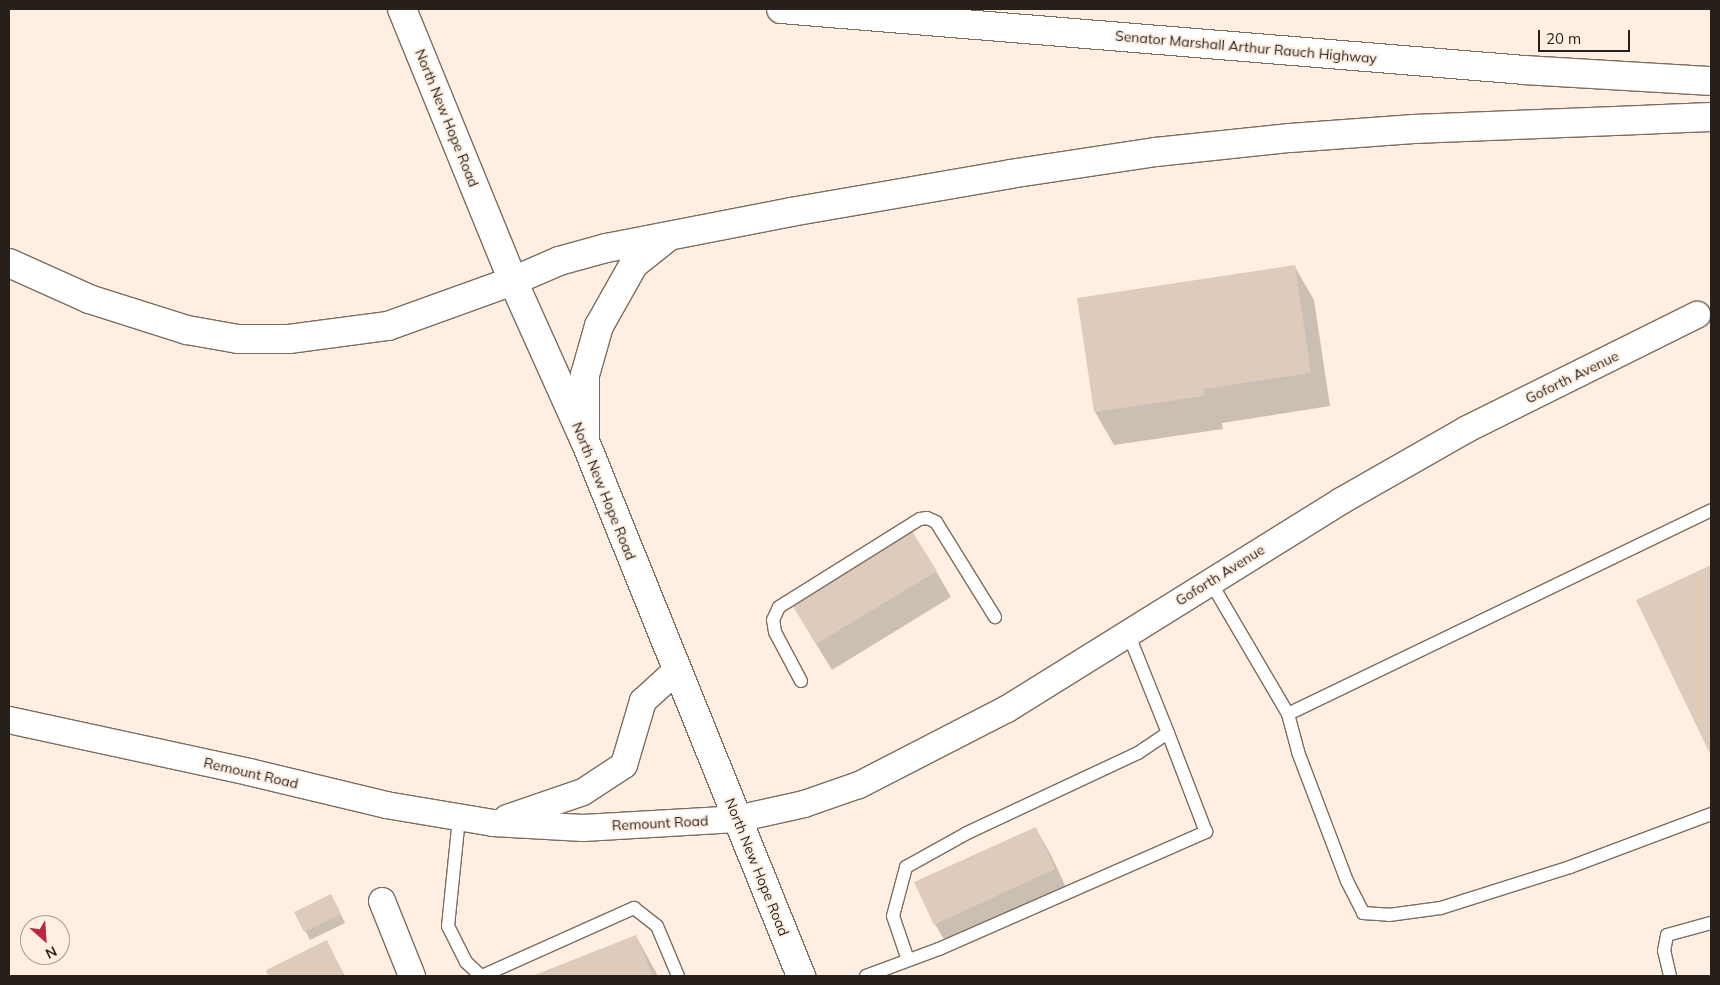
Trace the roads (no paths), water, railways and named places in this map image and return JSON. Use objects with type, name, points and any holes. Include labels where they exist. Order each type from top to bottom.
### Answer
[{"type":"main road","name":"North New Hope Road","points":[[402,9],[513,281],[585,441],[801,976]]},
{"type":"main road","name":"Senator Marshall Arthur Rauch Highway","points":[[781,9],[1515,69],[1711,81]]},
{"type":"main road","points":[[9,263],[45,281],[136,316],[187,330],[238,339],[289,339],[388,326],[513,281],[559,261],[606,248],[1001,176],[1156,152],[1414,129],[1711,117]]},
{"type":"main road","points":[[585,441],[586,375],[599,326],[634,264],[670,236]]},
{"type":"street","name":"Goforth Avenue","points":[[737,819],[804,804],[858,785],[1007,709],[1332,506],[1467,429],[1704,318]]},
{"type":"street","name":"Remount Road","points":[[493,823],[583,792],[624,765],[643,701],[678,669]]},
{"type":"street","name":"Remount Road","points":[[9,720],[221,765],[386,805],[493,823],[583,828],[737,819]]},
{"type":"street","points":[[382,901],[412,976]]},
{"type":"lane","points":[[1288,714],[1711,510]]},
{"type":"lane","points":[[801,680],[775,632],[773,620],[779,607],[920,519],[927,518],[936,522],[995,617]]},
{"type":"lane","points":[[1210,581],[1288,714],[1298,752],[1347,880],[1363,913],[1389,915],[1441,908],[1570,866],[1711,814]]},
{"type":"lane","points":[[866,976],[939,949],[1206,832],[1128,633]]},
{"type":"lane","points":[[908,960],[894,916],[906,868],[967,833],[1138,753],[1168,733]]},
{"type":"lane","points":[[458,818],[448,926],[466,962],[481,976],[634,908],[657,926],[678,976]]},
{"type":"lane","points":[[1670,976],[1664,951],[1667,934],[1711,923]]}]
